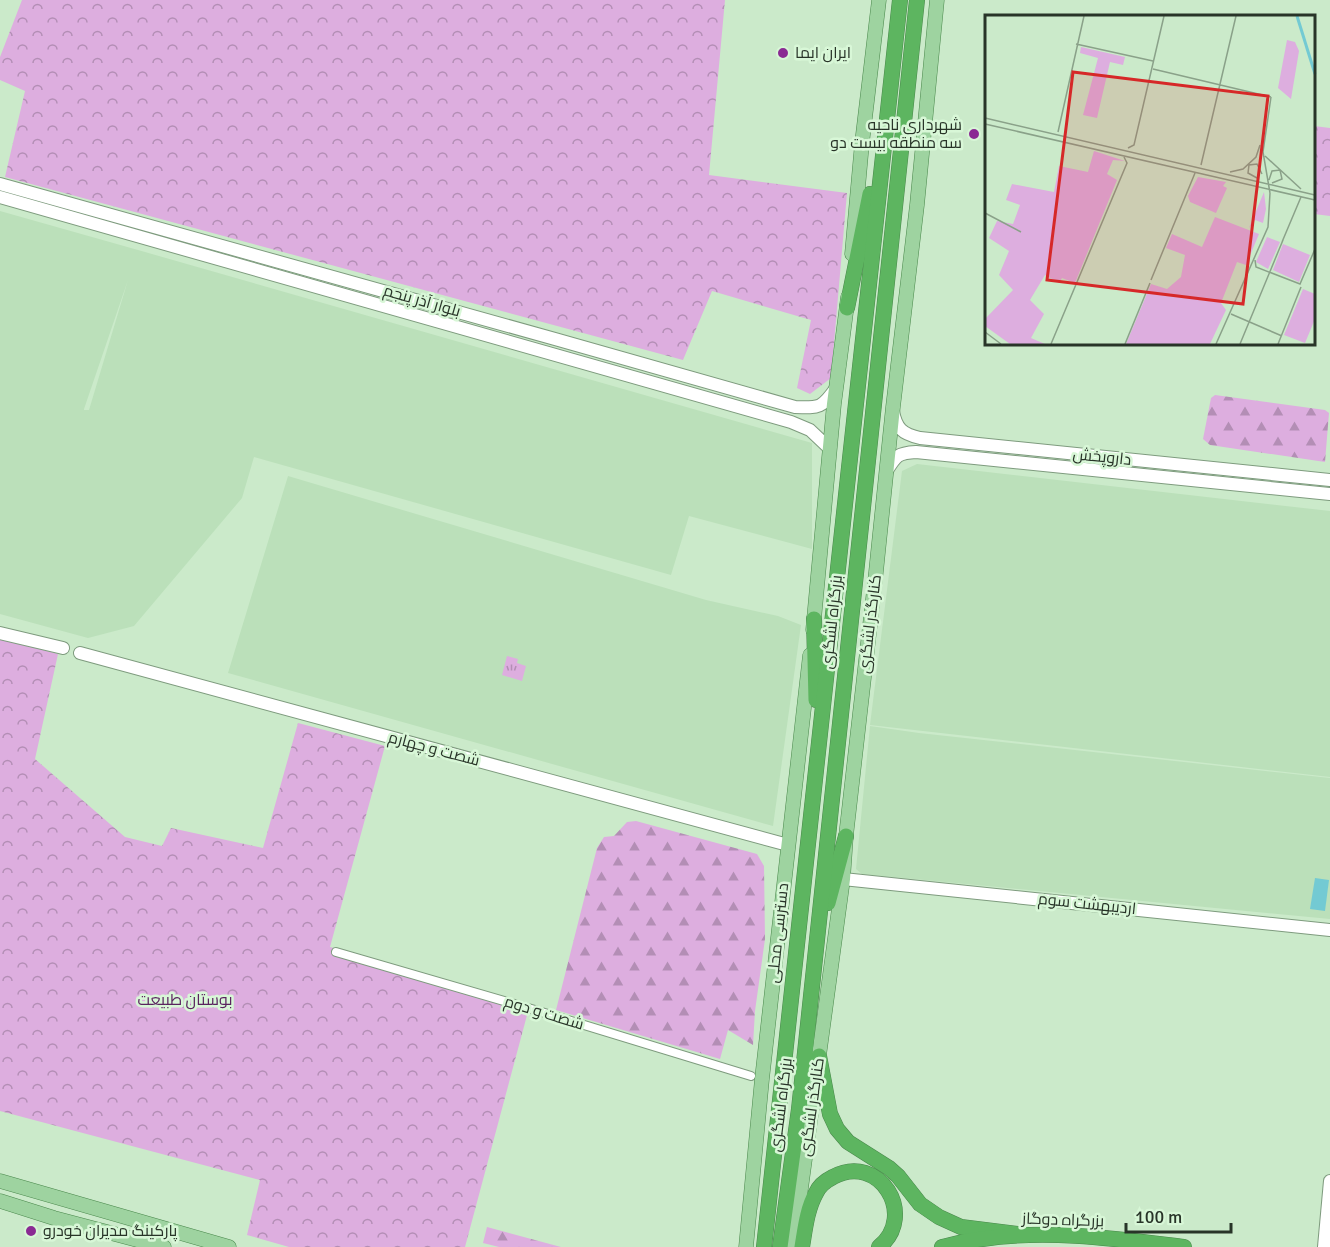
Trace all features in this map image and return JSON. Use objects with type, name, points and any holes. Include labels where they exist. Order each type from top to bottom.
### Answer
[{"type":"highway","name":"بزرگراه لشگری","points":[[764,1247],[900,0]]},
{"type":"highway","name":"بزرگراه لشگری","points":[[780,1247],[799,1109],[917,0]]},
{"type":"highway","points":[[848,308],[869,200],[886,130]]},
{"type":"highway","points":[[814,619],[816,776]]},
{"type":"highway","points":[[814,965],[846,836]]},
{"type":"highway","points":[[819,1056],[830,1114],[837,1129],[848,1142],[889,1168],[920,1204],[939,1217],[961,1227],[1026,1235]]},
{"type":"highway","points":[[802,1247],[810,1207],[817,1190],[829,1179],[841,1173],[855,1172],[868,1173],[880,1180],[891,1194],[896,1211],[893,1228],[885,1242],[879,1247]]},
{"type":"highway","name":"بزرگراه دوگاز","points":[[942,1247],[982,1239],[1026,1235],[1082,1236],[1184,1247]]},
{"type":"main road","points":[[814,619],[829,448],[848,308],[862,143],[879,0]]},
{"type":"main road","name":"کنارگذر لشگری","points":[[793,1247],[843,879],[893,406],[917,206],[937,0]]},
{"type":"main road","name":"دسترسی محلی","points":[[746,1247],[763,1067],[814,619]]},
{"type":"main road","points":[[0,1181],[229,1247]]},
{"type":"main road","points":[[0,1201],[164,1247]]},
{"type":"street","name":"بلوار آذر پنجم","points":[[0,184],[57,207],[791,422],[810,430],[829,448]]},
{"type":"street","name":"بلوار آذر پنجم","points":[[0,197],[57,207],[544,335],[795,407],[812,408],[824,404],[836,388]]},
{"type":"street","name":"داروپخش","points":[[893,406],[895,421],[899,428],[911,436],[920,438],[1330,480]]},
{"type":"street","points":[[886,473],[897,456],[904,452],[916,452],[915,442],[920,438]]},
{"type":"street","name":"داروپخش","points":[[916,452],[1330,494]]},
{"type":"street","points":[[0,633],[63,648]]},
{"type":"street","name":"شصت و چهارم","points":[[80,652],[788,845]]},
{"type":"street","name":"اردیبهشت سوم","points":[[843,879],[1330,930]]},
{"type":"street","name":"شصت و دوم","points":[[336,952],[751,1076]]},
{"type":"street","points":[[1324,1247],[1330,1182]]},
{"type":"shaded area","points":[[0,211],[812,443],[812,549],[689,516],[671,575],[254,457],[242,498],[134,626],[88,638],[0,614]],"holes":[[[128,280],[89,410],[84,409]]]},
{"type":"shaded area","points":[[917,464],[1330,511],[1330,777],[870,725],[902,471]]},
{"type":"shaded area","points":[[288,476],[706,600],[778,616],[801,625],[773,826],[228,673]]},
{"type":"shaded area","points":[[870,726],[1330,778],[1330,919],[862,874],[856,869]]},
{"type":"green space","points":[[22,0],[725,0],[709,175],[847,193],[831,378],[810,394],[797,388],[811,320],[712,291],[683,360],[5,177],[25,91],[0,80],[0,57]]},
{"type":"green space","points":[[1315,126],[1330,128],[1330,216],[1315,214]]},
{"type":"green space","points":[[1215,395],[1325,410],[1329,413],[1325,462],[1210,445],[1203,439],[1211,398]]},
{"type":"green space","name":"بوستان طبیعت","points":[[0,638],[58,654],[35,759],[125,837],[162,846],[171,828],[263,848],[298,723],[385,746],[330,947],[530,1004],[465,1247],[289,1247],[247,1235],[260,1180],[0,1111]]},
{"type":"green space","points":[[507,656],[518,659],[517,663],[526,666],[522,681],[502,675]]},
{"type":"green space","points":[[636,821],[757,854],[764,866],[765,939],[755,1011],[753,1045],[728,1030],[720,1059],[556,1010],[597,848],[604,837],[614,836],[627,822]]},
{"type":"green space","points":[[487,1227],[561,1247],[499,1247],[483,1243]]},
{"type":"water","points":[[1315,878],[1329,880],[1325,911],[1310,909]]},
{"type":"place","name":"ایران ایما","points":[[783,53]]},
{"type":"place","name":"شهرداری ناحیه سه منطقه بیست دو","points":[[974,134]]},
{"type":"place","name":"پارکینگ مدیران خودرو","points":[[31,1231]]}]
